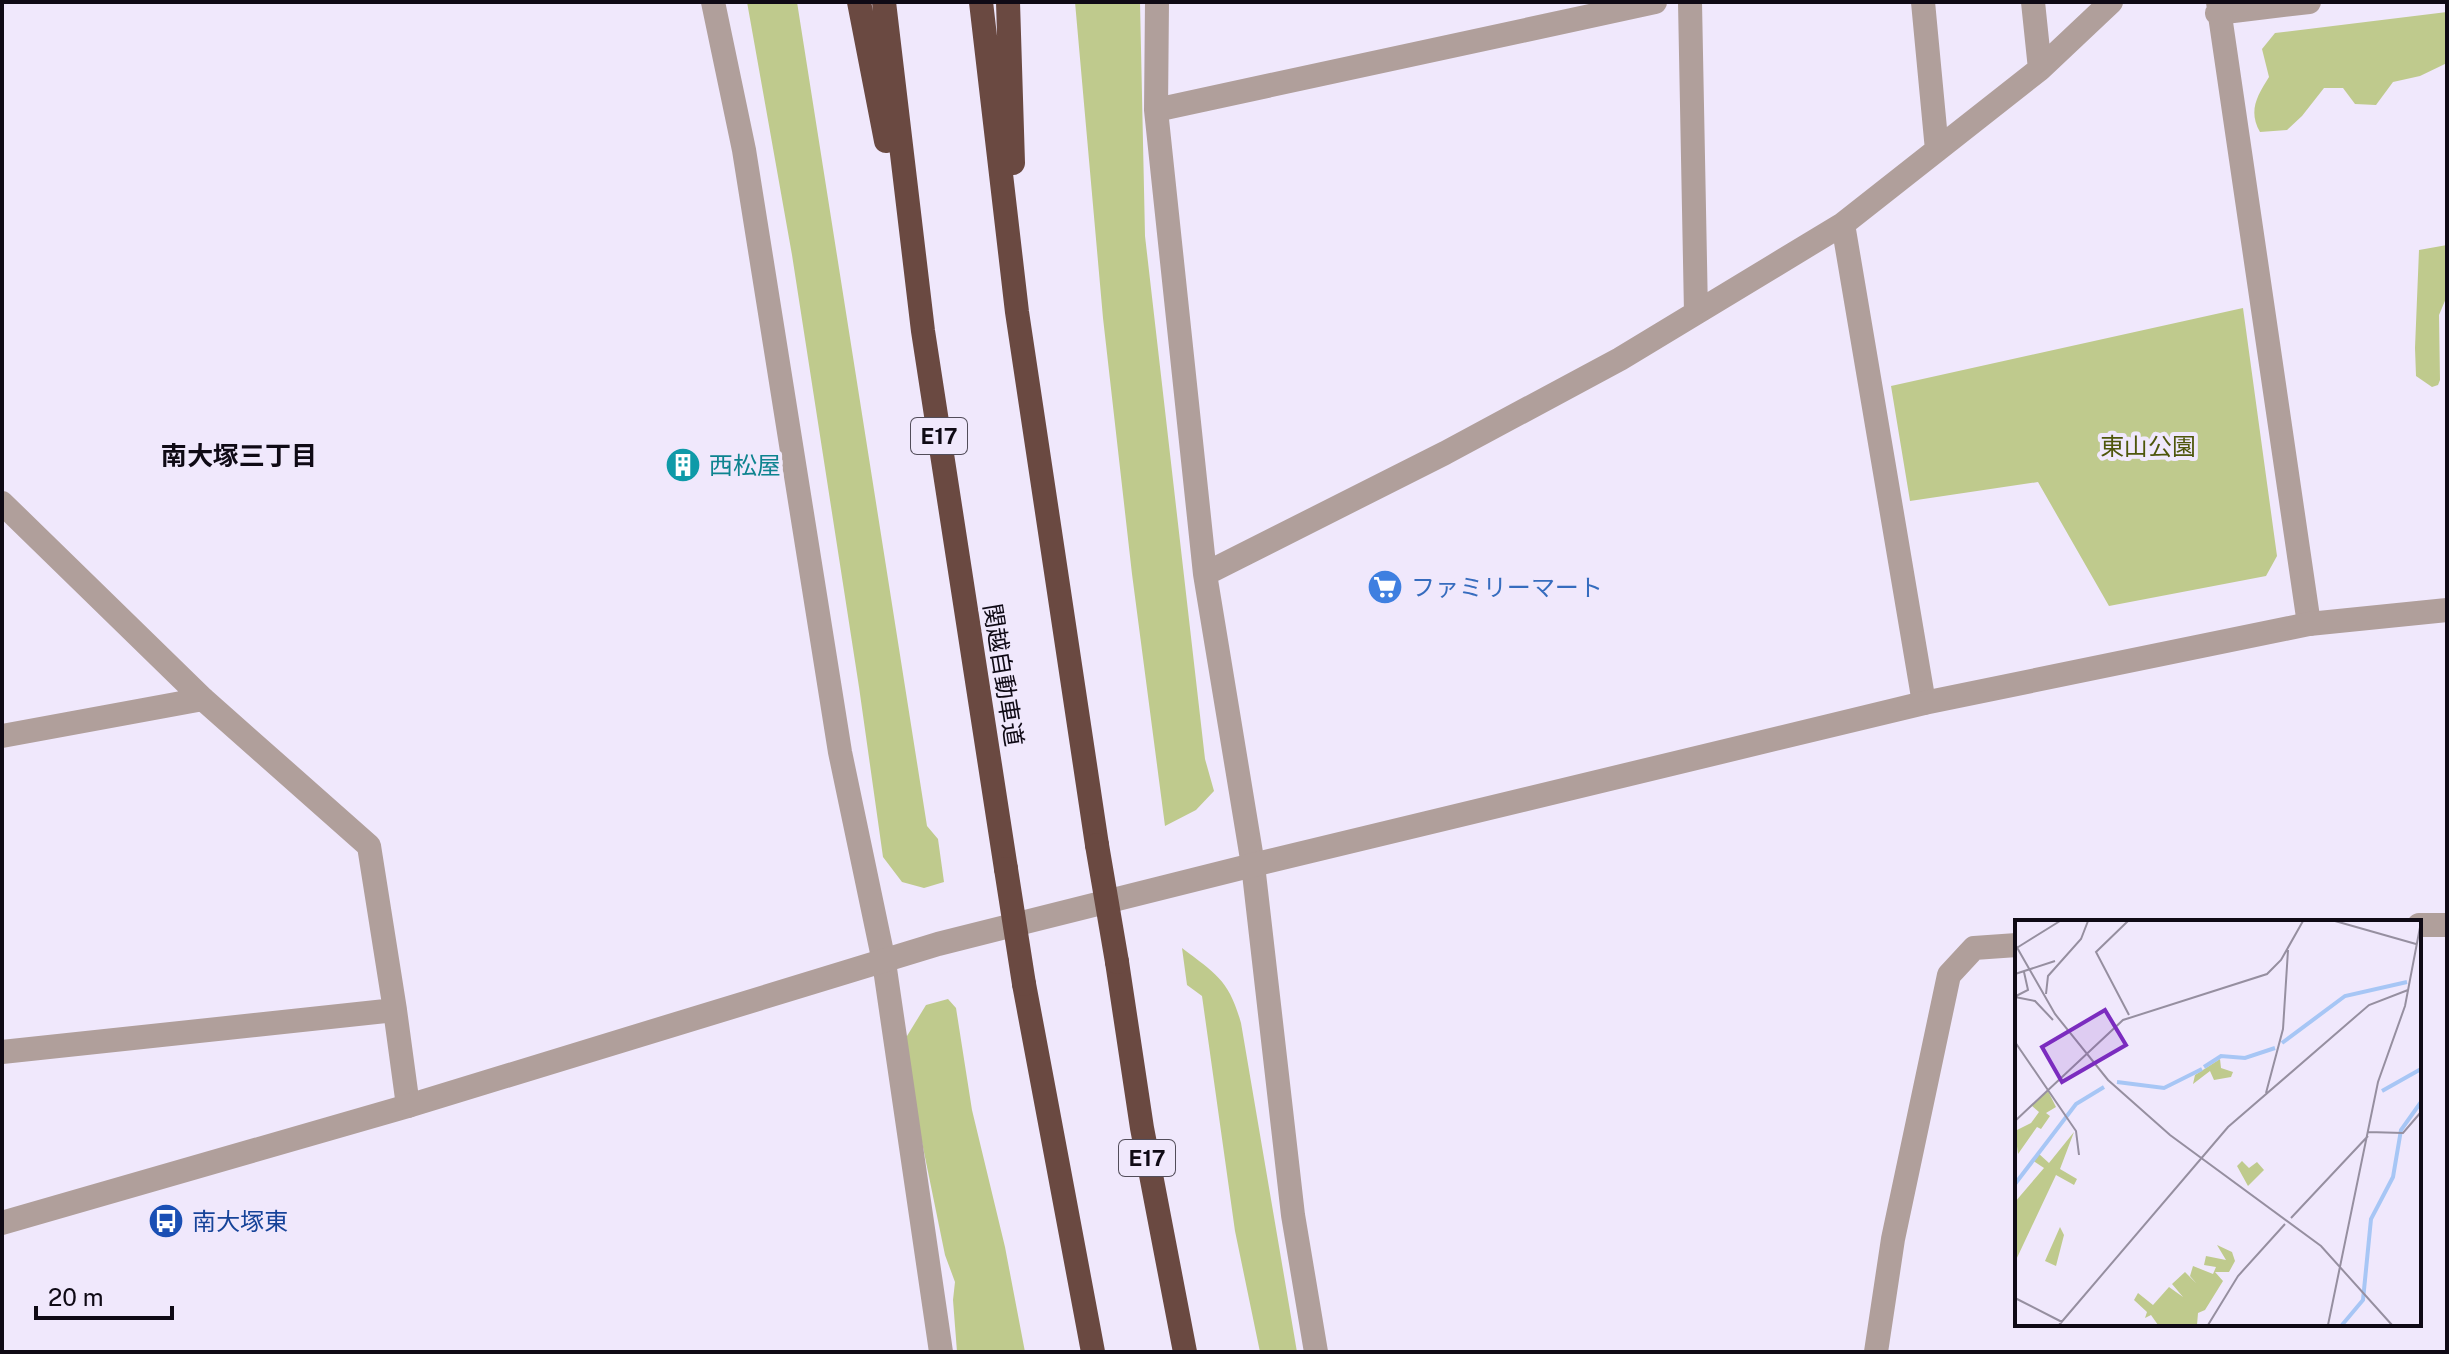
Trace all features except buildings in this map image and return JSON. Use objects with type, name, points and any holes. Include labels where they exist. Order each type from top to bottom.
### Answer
[{"type":"highway","points":[[859,2],[923,331]]},
{"type":"highway","name":"関越自動車道","points":[[884,2],[923,331],[1006,869],[1024,984],[1093,1352]]},
{"type":"highway","name":"E17","points":[[981,2],[1017,312],[1097,845],[1142,1128],[1185,1352]]},
{"type":"highway","points":[[1008,2],[1017,312]]},
{"type":"street","points":[[713,2],[744,150],[840,752],[884,962],[941,1352]]},
{"type":"street","points":[[1157,2],[1156,110],[1205,574],[1253,865],[1293,1215],[1316,1352]]},
{"type":"street","points":[[1156,110],[1655,2]]},
{"type":"street","points":[[1690,2],[1696,313]]},
{"type":"street","points":[[1923,2],[1937,150]]},
{"type":"street","points":[[2033,2],[2040,69]]},
{"type":"street","points":[[1205,574],[1620,359],[1843,224],[2040,69],[2111,2]]},
{"type":"street","points":[[2309,2],[2218,7],[2309,624]]},
{"type":"street","points":[[1843,224],[1924,703]]},
{"type":"street","points":[[2,503],[203,699],[369,846],[408,1106]]},
{"type":"street","points":[[2,1223],[408,1106],[938,944],[1253,865],[1924,703],[2309,624],[2447,610]]},
{"type":"street","points":[[2,736],[203,699]]},
{"type":"street","points":[[2421,925],[2447,925]]},
{"type":"street","points":[[1876,1352],[1893,1239],[1949,975],[1974,948],[2015,945]]},
{"type":"street","points":[[2,1052],[395,1010]]},
{"type":"green space","points":[[747,2],[797,2],[927,826],[938,839],[944,882],[924,888],[902,882],[883,857],[792,255]]},
{"type":"green space","points":[[1075,2],[1140,2],[1145,236],[1205,759],[1214,791],[1196,810],[1165,826],[1103,318]]},
{"type":"green space","points":[[2447,12],[2447,63],[2420,76],[2393,82],[2376,105],[2355,104],[2343,88],[2324,88],[2287,130],[2260,132],[2254,110],[2269,77],[2262,49],[2275,33]]},
{"type":"green space","points":[[2447,245],[2447,296],[2439,315],[2440,380],[2438,385],[2432,387],[2416,376],[2419,250]]},
{"type":"green space","name":"東山公園","points":[[2243,308],[2277,556],[2266,576],[2109,606],[2038,482],[1910,501],[1891,386]]},
{"type":"green space","points":[[1182,948],[1220,979],[1232,997],[1241,1023],[1297,1352],[1260,1352],[1235,1231],[1202,996],[1187,985]]},
{"type":"green space","points":[[948,999],[956,1008],[972,1110],[1005,1247],[1025,1352],[957,1352],[953,1300],[955,1282],[945,1255],[906,1064],[907,1036],[926,1005]]},
{"type":"place","name":"西松屋","points":[[683,465]]},
{"type":"place","name":"ファミリーマート","points":[[1385,587]]},
{"type":"place","name":"南大塚東","points":[[166,1221]]},
{"type":"district","name":"南大塚三丁目","points":[[239,455]]}]
